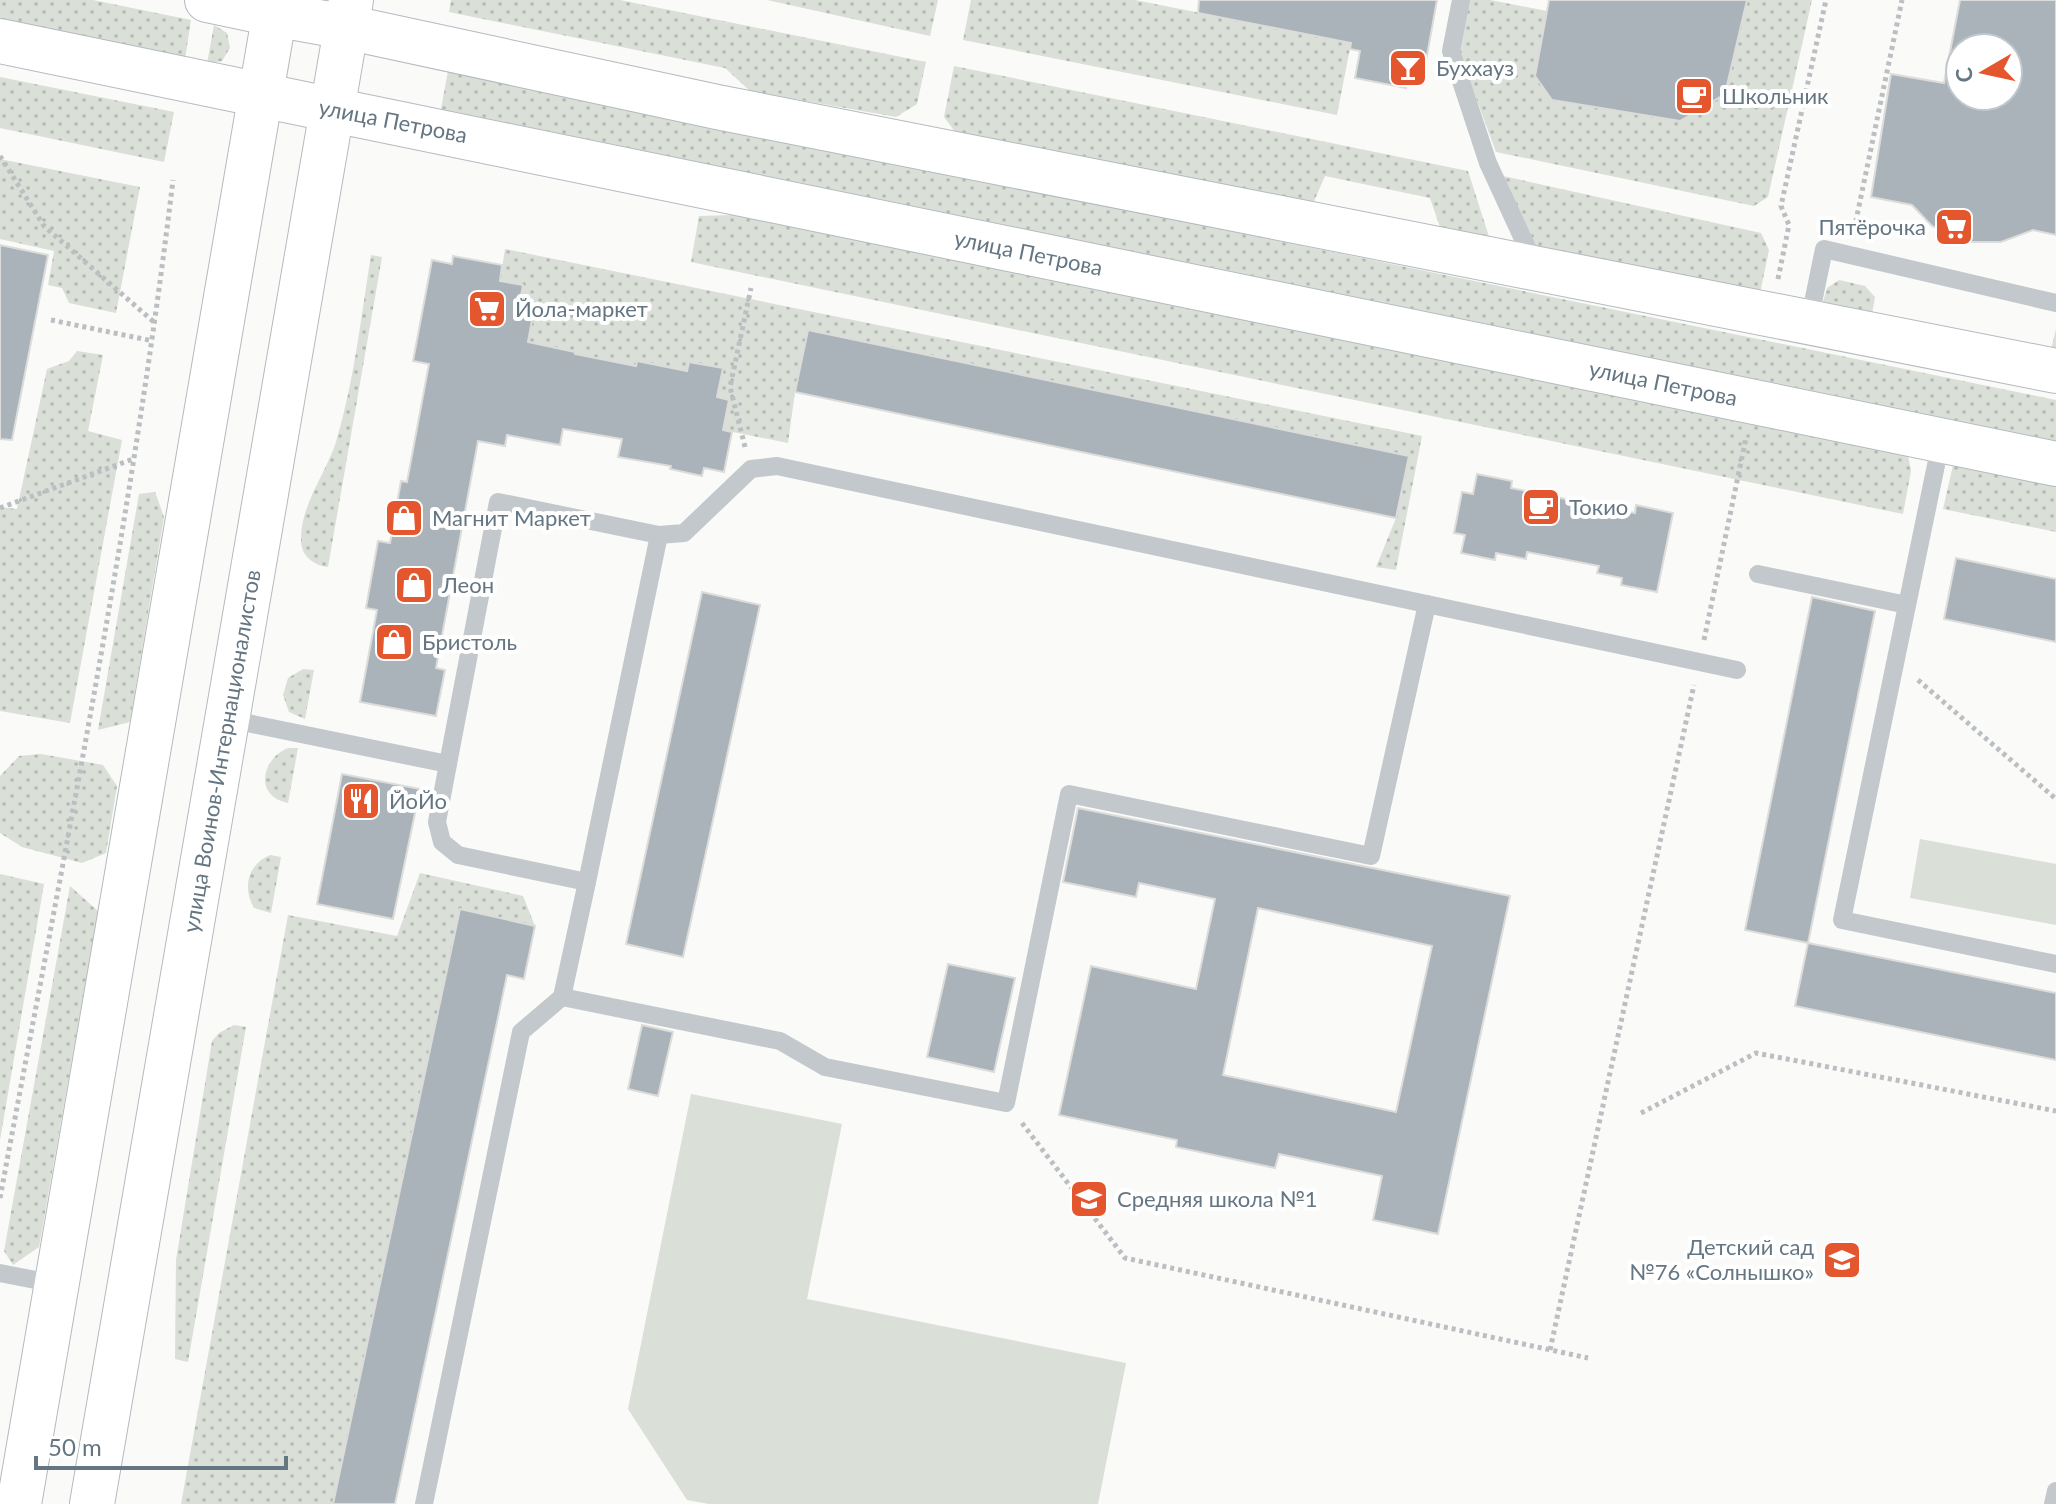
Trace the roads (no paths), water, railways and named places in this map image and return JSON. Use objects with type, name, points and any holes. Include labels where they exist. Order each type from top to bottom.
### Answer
[{"type":"main road","points":[[207,0],[349,13],[717,107],[2056,371]]},
{"type":"main road","points":[[19,1504],[276,7]]},
{"type":"main road","name":"улица Воинов-Интернационалистов","points":[[92,1504],[349,13]]},
{"type":"main road","name":"улица Петрова","points":[[0,41],[2056,464]]},
{"type":"lane","points":[[1461,0],[1451,51],[1488,163],[1537,269]]},
{"type":"lane","points":[[1790,320],[1824,249],[2056,303]]},
{"type":"lane","points":[[1941,441],[1842,920],[2056,964]]},
{"type":"lane","points":[[587,882],[458,855],[442,842],[437,822],[498,502],[659,535],[684,533],[751,469],[777,466],[1737,670]]},
{"type":"lane","points":[[424,1504],[521,1032],[562,997],[659,535]]},
{"type":"lane","points":[[1758,574],[1907,605]]},
{"type":"lane","points":[[562,997],[780,1041],[825,1067],[1006,1103],[1069,794],[1371,856],[1427,604]]},
{"type":"lane","points":[[228,719],[448,764]]},
{"type":"lane","points":[[0,1273],[57,1284]]},
{"type":"lane","points":[[2053,1504],[2056,1491]]},
{"type":"place","name":"Буххауз","points":[[1408,68]]},
{"type":"place","name":"Школьник","points":[[1694,96]]},
{"type":"place","name":"Пятёрочка","points":[[1954,227]]},
{"type":"place","name":"Йола-маркет","points":[[487,309]]},
{"type":"place","name":"Токио","points":[[1541,507]]},
{"type":"place","name":"Магнит Маркет","points":[[404,518]]},
{"type":"place","name":"Леон","points":[[414,585]]},
{"type":"place","name":"Бристоль","points":[[394,642]]},
{"type":"place","name":"ЙоЙо","points":[[361,801]]},
{"type":"place","name":"Средняя школа №1","points":[[1089,1199]]},
{"type":"place","name":"Детский сад №76 «Солнышко»","points":[[1842,1260]]}]
